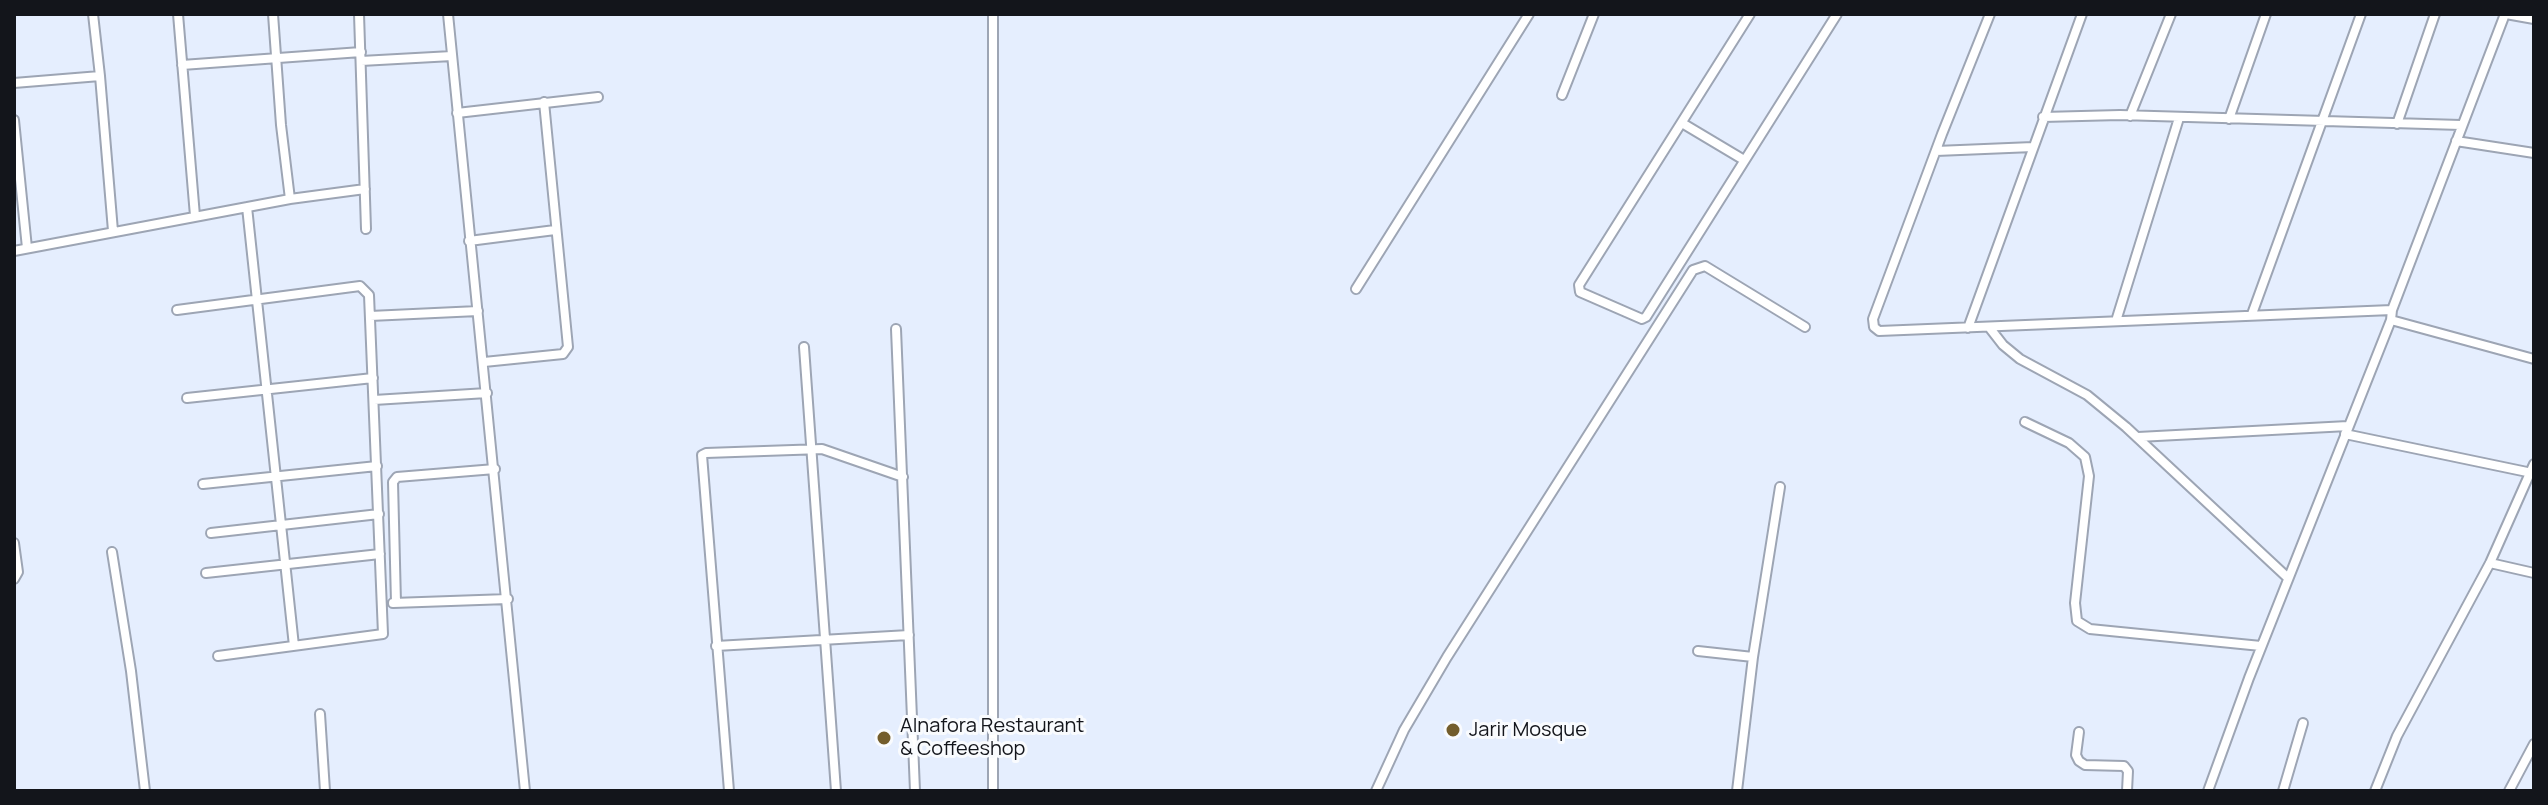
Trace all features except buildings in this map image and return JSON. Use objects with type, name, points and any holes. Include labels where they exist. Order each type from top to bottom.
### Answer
[{"type":"street","points":[[93,14],[113,231]]},
{"type":"street","points":[[178,14],[195,216]]},
{"type":"street","points":[[273,14],[290,199]]},
{"type":"street","points":[[359,14],[366,229]]},
{"type":"street","points":[[448,14],[525,791]]},
{"type":"street","points":[[993,14],[993,791]]},
{"type":"street","points":[[1356,289],[1529,14]]},
{"type":"street","points":[[1562,95],[1594,14]]},
{"type":"street","points":[[1750,14],[1579,285],[1580,292],[1644,319],[1837,14]]},
{"type":"street","points":[[1990,14],[1873,319],[1874,327],[1885,331],[2252,314],[2391,315],[2534,359]]},
{"type":"street","points":[[1968,328],[2082,14]]},
{"type":"street","points":[[2130,116],[2171,14]]},
{"type":"street","points":[[2229,119],[2266,14]]},
{"type":"street","points":[[2252,314],[2361,14]]},
{"type":"street","points":[[2397,124],[2435,14]]},
{"type":"street","points":[[2208,791],[2261,646],[2506,14],[2534,19]]},
{"type":"street","points":[[182,65],[276,57],[452,56]]},
{"type":"street","points":[[14,83],[100,76]]},
{"type":"street","points":[[457,113],[598,97]]},
{"type":"street","points":[[484,362],[567,352],[544,102]]},
{"type":"street","points":[[2043,117],[2130,116],[2461,125]]},
{"type":"street","points":[[2116,321],[2179,118]]},
{"type":"street","points":[[14,120],[27,248]]},
{"type":"street","points":[[1682,123],[1744,160]]},
{"type":"street","points":[[2456,141],[2534,153]]},
{"type":"street","points":[[1936,151],[2033,147]]},
{"type":"street","points":[[14,251],[290,199],[365,189]]},
{"type":"street","points":[[247,207],[294,646]]},
{"type":"street","points":[[469,241],[555,230]]},
{"type":"street","points":[[1376,791],[1404,730],[1447,657],[1693,270],[1705,266],[1805,327]]},
{"type":"street","points":[[177,310],[360,286],[369,295],[383,634],[218,656]]},
{"type":"street","points":[[370,316],[478,311]]},
{"type":"street","points":[[1989,327],[2003,345],[2020,359],[2087,395],[2138,437],[2288,578]]},
{"type":"street","points":[[896,329],[915,791]]},
{"type":"street","points":[[804,347],[836,791]]},
{"type":"street","points":[[187,398],[373,378]]},
{"type":"street","points":[[374,400],[487,393]]},
{"type":"street","points":[[2025,422],[2069,443],[2085,457],[2089,476],[2075,603],[2077,621],[2090,629],[2261,646]]},
{"type":"street","points":[[2138,437],[2346,430],[2533,470],[2490,563],[2397,736],[2375,791]]},
{"type":"street","points":[[729,791],[702,455],[826,449],[903,477]]},
{"type":"street","points":[[203,484],[377,466]]},
{"type":"street","points":[[396,603],[393,482],[397,477],[495,469]]},
{"type":"street","points":[[1737,791],[1753,657],[1780,487]]},
{"type":"street","points":[[211,533],[379,514]]},
{"type":"street","points":[[14,543],[18,572],[14,579]]},
{"type":"street","points":[[112,552],[131,671],[145,791]]},
{"type":"street","points":[[206,573],[380,554]]},
{"type":"street","points":[[2490,563],[2534,573]]},
{"type":"street","points":[[382,603],[508,599]]},
{"type":"street","points":[[716,646],[909,635]]},
{"type":"street","points":[[1698,651],[1753,657]]},
{"type":"street","points":[[320,714],[325,791]]},
{"type":"street","points":[[2283,791],[2303,723]]},
{"type":"street","points":[[2079,732],[2076,755],[2079,761],[2085,765],[2124,766],[2128,771],[2127,791]]},
{"type":"street","points":[[2509,791],[2534,744]]},
{"type":"place","name":"Jarir Mosque","points":[[1453,730]]},
{"type":"place","name":"Alnafora Restaurant & Coffeeshop","points":[[884,738]]}]
